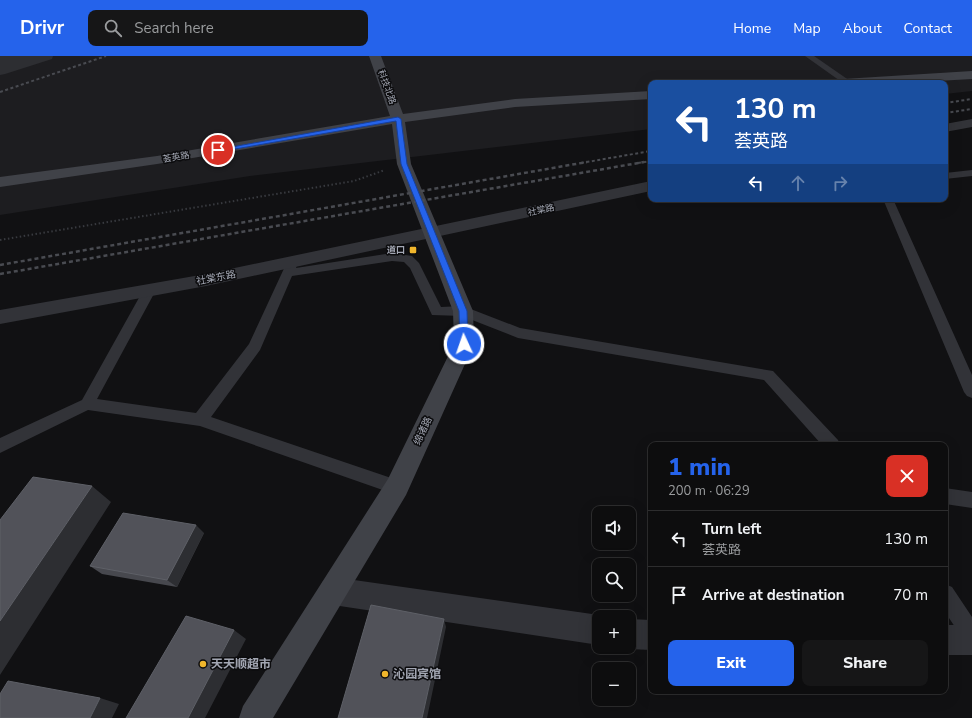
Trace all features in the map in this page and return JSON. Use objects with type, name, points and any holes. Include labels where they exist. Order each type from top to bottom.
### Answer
[{"type":"street","name":"科技北路","points":[[375,56],[398,119]]},
{"type":"street","points":[[895,80],[972,75]]},
{"type":"street","name":"荟英路","points":[[0,182],[157,160],[398,119],[515,103],[648,95]]},
{"type":"street","name":"绵诸路","points":[[255,718],[397,487],[464,344],[463,311],[404,164],[398,119]]},
{"type":"street","points":[[948,127],[972,123]]},
{"type":"street","name":"社棠路","points":[[432,233],[648,187]]},
{"type":"street","name":"社棠东路","points":[[0,317],[150,290],[290,268],[432,233]]},
{"type":"street","points":[[333,591],[592,629]]},
{"type":"street","points":[[636,634],[648,634]]},
{"type":"street","points":[[948,640],[972,640]]},
{"type":"lane","points":[[809,56],[845,80]]},
{"type":"lane","points":[[948,176],[972,173]]},
{"type":"lane","points":[[889,202],[972,392]]},
{"type":"lane","points":[[200,420],[255,346],[290,268],[401,257],[408,259],[415,266],[437,312],[463,311],[518,333],[768,374],[829,442]]},
{"type":"lane","points":[[87,404],[150,290]]},
{"type":"lane","points":[[0,446],[87,404],[200,420],[397,487]]},
{"type":"lane","points":[[948,496],[972,500]]},
{"type":"lane","points":[[948,599],[972,635]]},
{"type":"path","points":[[0,240],[354,181],[404,164]]},
{"type":"shaded area","points":[[0,56],[972,56],[972,91],[948,94],[948,80],[648,80],[648,129],[250,176],[0,215]]},
{"type":"building","points":[[33,477],[92,486],[0,621],[0,520]]},
{"type":"building","points":[[123,513],[196,525],[167,580],[90,566]]},
{"type":"building","points":[[371,605],[444,619],[422,718],[338,718]]},
{"type":"building","points":[[186,616],[234,630],[188,718],[126,718]]},
{"type":"building","points":[[8,681],[100,698],[90,718],[0,718],[0,694]]},
{"type":"railway","points":[[0,92],[106,56]]},
{"type":"railway","points":[[948,103],[972,99]]},
{"type":"railway","points":[[948,113],[972,109]]},
{"type":"railway","points":[[581,163],[648,152]]},
{"type":"railway","points":[[640,163],[648,161]]},
{"type":"railway","points":[[0,265],[587,162]]},
{"type":"railway","points":[[0,274],[640,163]]},
{"type":"place","name":"道口","points":[[413,250]]},
{"type":"place","name":"天天顺超市","points":[[203,664]]},
{"type":"place","name":"沁园宾馆","points":[[385,674]]},
{"type":"route","points":[[218,150],[398,119],[404,164],[463,311],[464,344]]}]
